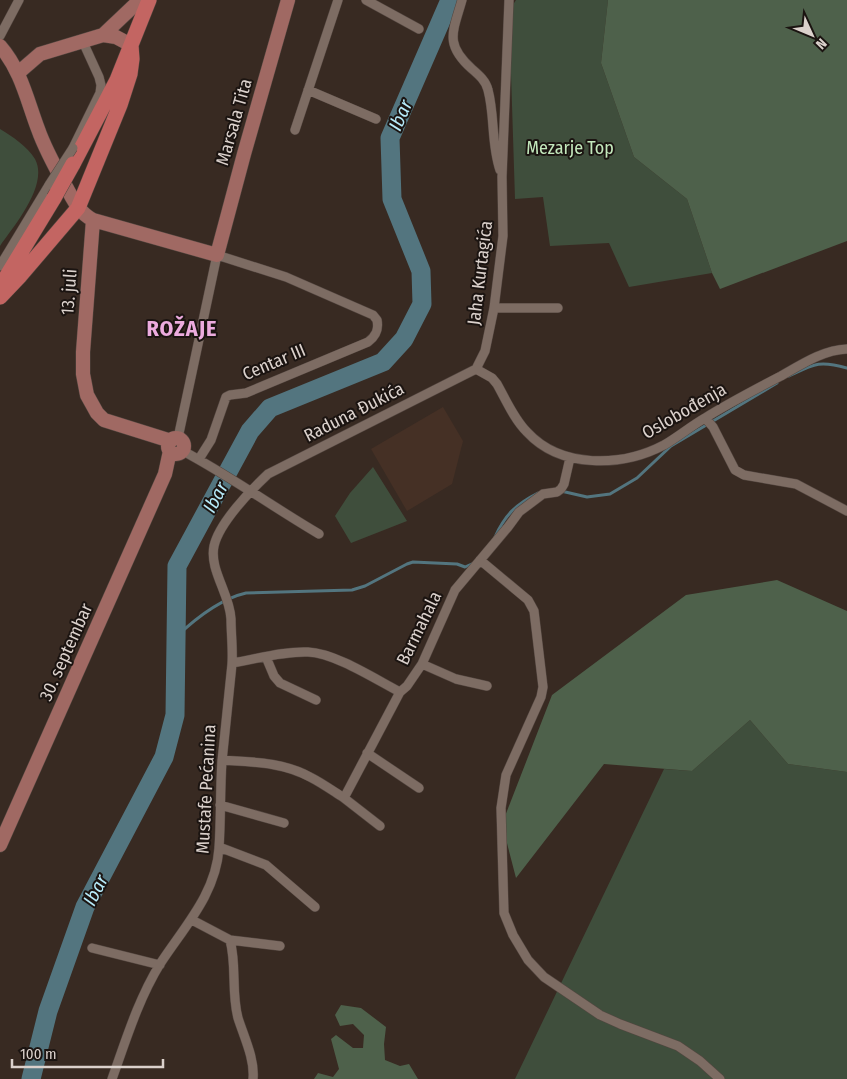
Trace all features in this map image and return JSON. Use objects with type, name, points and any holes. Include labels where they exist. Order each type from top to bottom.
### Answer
[{"type":"main road","points":[[0,287],[52,191],[74,164],[112,88],[149,0]]},
{"type":"main road","points":[[0,297],[78,208],[120,105],[130,74],[131,45]]},
{"type":"street","points":[[0,36],[19,0]]},
{"type":"street","points":[[18,73],[40,54],[103,35],[140,0]]},
{"type":"street","name":"Marsala Tita","points":[[217,255],[288,0]]},
{"type":"street","points":[[295,130],[338,0]]},
{"type":"street","points":[[366,0],[419,29]]},
{"type":"street","name":"Jaha Kurtagića","points":[[462,0],[452,32],[453,43],[462,60],[484,80],[488,89],[494,146],[502,177]]},
{"type":"street","name":"Jaha Kurtagića","points":[[476,369],[486,351],[494,308],[503,236],[502,177],[509,0]]},
{"type":"street","points":[[103,35],[116,37],[131,45]]},
{"type":"street","points":[[0,266],[52,191],[100,93],[101,85],[84,42]]},
{"type":"street","points":[[0,46],[10,58],[18,73],[42,138],[78,208],[84,215],[93,220],[217,255],[176,447],[247,488],[275,508],[319,534]]},
{"type":"street","points":[[308,90],[376,119]]},
{"type":"street","name":"13. juli","points":[[93,220],[83,352],[83,374],[87,395],[97,413],[104,420],[176,447]]},
{"type":"street","name":"Centar III","points":[[198,459],[211,440],[226,397],[246,392],[368,342],[377,332],[377,320],[373,315],[286,277],[217,255]]},
{"type":"street","points":[[494,308],[558,308]]},
{"type":"street","name":"Oslobođenja","points":[[476,369],[492,378],[525,431],[537,442],[570,458],[590,461],[630,458],[664,445],[708,422],[813,358],[836,349],[847,349]]},
{"type":"street","name":"Raduna Ðukića","points":[[247,488],[268,474],[476,369]]},
{"type":"street","points":[[708,422],[735,470],[744,475],[796,484],[847,511]]},
{"type":"street","name":"30. septembar","points":[[0,845],[176,447]]},
{"type":"street","name":"Barmahala","points":[[344,798],[400,692],[407,686],[422,664],[455,590],[519,512],[543,494],[559,490],[564,484],[570,458]]},
{"type":"street","name":"Mustafe Pećanina","points":[[112,1079],[130,1027],[160,965],[192,920],[213,881],[218,865],[222,760],[232,663],[230,612],[214,561],[214,546],[218,535],[247,488]]},
{"type":"street","points":[[480,560],[528,600],[532,606],[542,672],[541,697],[506,776],[501,808],[504,913],[513,935],[528,960],[544,977],[600,1014],[678,1046],[700,1061],[720,1079]]},
{"type":"street","points":[[232,663],[291,653],[310,652],[330,656],[400,692]]},
{"type":"street","points":[[266,657],[274,676],[280,683],[316,700]]},
{"type":"street","points":[[422,664],[456,679],[487,686]]},
{"type":"street","points":[[367,753],[419,788]]},
{"type":"street","points":[[222,760],[268,763],[290,768],[309,776],[344,798],[380,826]]},
{"type":"street","points":[[220,805],[284,823]]},
{"type":"street","points":[[219,847],[266,865],[315,907]]},
{"type":"street","points":[[192,920],[230,940],[280,946]]},
{"type":"street","points":[[230,940],[235,968],[234,994],[238,1017],[251,1061],[253,1079]]},
{"type":"street","points":[[92,948],[160,965]]},
{"type":"shaded area","points":[[443,407],[463,441],[452,484],[407,511],[371,449]]},
{"type":"green space","name":"Mezarje Top","points":[[516,0],[608,0],[601,63],[634,157],[687,199],[712,273],[629,287],[609,243],[550,246],[543,197],[515,199],[509,11]]},
{"type":"green space","points":[[608,0],[847,0],[847,241],[720,289],[712,273],[687,199],[634,157],[601,63]]},
{"type":"green space","points":[[0,129],[28,150],[35,159],[38,169],[34,193],[21,217],[0,246]]},
{"type":"green space","points":[[373,467],[407,521],[351,543],[335,516],[350,493]]},
{"type":"green space","points":[[777,580],[847,611],[847,772],[788,764],[750,720],[692,771],[604,764],[516,878],[502,824],[552,695],[686,595]]},
{"type":"green space","points":[[750,720],[788,764],[847,772],[847,1079],[515,1079],[664,769],[692,771]]},
{"type":"green space","points":[[341,1005],[361,1008],[386,1027],[385,1060],[400,1066],[409,1064],[418,1079],[314,1079],[318,1073],[333,1077],[339,1069],[331,1039],[336,1035],[353,1048],[363,1048],[364,1035],[353,1024],[340,1026],[335,1015]]},
{"type":"waterway","name":"Ibar","points":[[31,1079],[48,1011],[85,907],[164,757],[175,715],[177,566],[250,431],[270,408],[383,362],[404,339],[422,304],[421,271],[392,199],[390,138],[450,0]]},
{"type":"waterway","points":[[789,376],[817,364],[830,364],[847,368]]},
{"type":"waterway","points":[[561,491],[587,497],[610,494],[637,478],[671,446],[777,383]]},
{"type":"waterway","points":[[495,537],[503,522],[512,511],[523,501],[538,493]]},
{"type":"waterway","points":[[176,637],[209,610],[227,600],[246,593],[352,590],[365,586],[413,562],[457,564],[465,567],[474,563]]},
{"type":"district","name":"ROŽAJE","points":[[182,328]]}]
